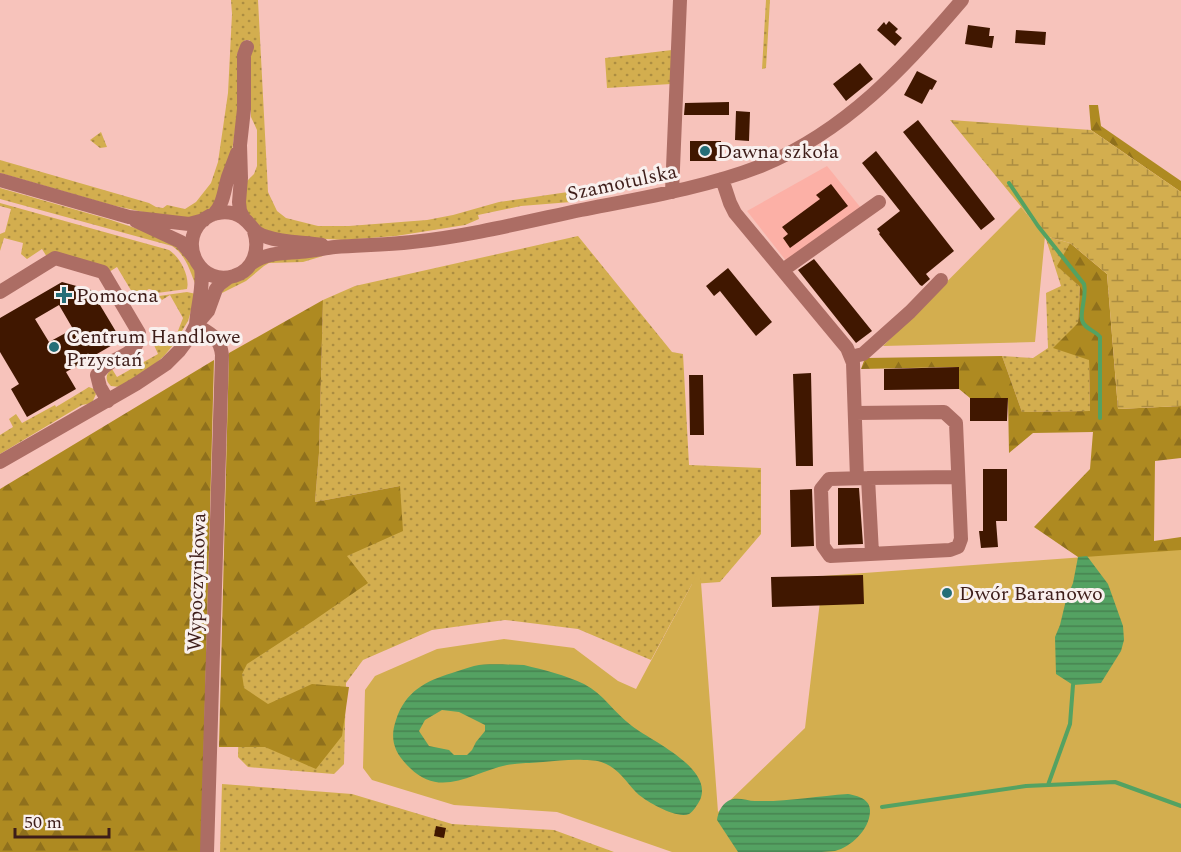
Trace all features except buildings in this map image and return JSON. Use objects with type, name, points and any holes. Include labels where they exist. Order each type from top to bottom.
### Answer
[{"type":"street","points":[[672,192],[680,0]]},
{"type":"street","name":"Szamotulska","points":[[252,263],[271,254],[395,244],[458,236],[672,192],[760,166],[820,135],[871,97],[900,69],[962,0]]},
{"type":"street","points":[[0,462],[108,401],[166,364],[179,351],[208,311],[220,284],[244,271],[252,263],[257,244],[254,231],[240,211],[239,202],[240,145],[244,109],[244,55],[248,47]]},
{"type":"street","points":[[196,325],[202,278],[191,247],[192,241],[196,229],[221,206],[228,177],[240,145]]},
{"type":"street","points":[[722,179],[733,210],[847,348],[851,357],[855,413],[872,553]]},
{"type":"street","points":[[0,180],[129,218],[181,242],[198,263],[216,277],[228,278]]},
{"type":"street","points":[[783,270],[879,202]]},
{"type":"street","points":[[129,218],[189,224],[228,212],[244,219]]},
{"type":"street","name":"Szamotulska","points":[[254,231],[278,240],[336,247]]},
{"type":"street","points":[[0,292],[56,258],[103,272],[139,333],[139,342],[134,349],[105,365],[97,375],[100,387],[108,401]]},
{"type":"street","points":[[851,357],[863,354],[910,312],[941,280]]},
{"type":"street","name":"Wypoczynkowa","points":[[196,325],[216,338],[222,355],[207,852]]},
{"type":"street","points":[[855,413],[944,412],[956,423],[958,477],[960,539],[958,547],[950,550],[830,555],[823,546],[821,489],[829,479],[958,477]]},
{"type":"shaded area","points":[[827,166],[861,208],[787,262],[747,211]]},
{"type":"shaded area","points":[[1087,556],[1108,584],[1123,626],[1124,640],[1121,651],[1101,683],[1073,685],[1056,674],[1055,637],[1073,583],[1078,557]]},
{"type":"shaded area","points":[[524,665],[569,678],[591,688],[632,726],[690,766],[702,788],[700,800],[694,810],[684,815],[656,806],[639,795],[614,769],[595,761],[569,760],[507,765],[445,783],[433,782],[422,777],[405,763],[397,752],[393,740],[394,727],[400,710],[417,689],[442,676],[474,666]],"holes":[[[442,710],[459,712],[485,725],[485,731],[472,750],[467,755],[454,755],[449,750],[429,746],[419,731],[425,720]]]},
{"type":"shaded area","points":[[848,794],[866,801],[870,808],[869,819],[863,831],[853,842],[835,851],[738,852],[717,820],[723,805],[734,799],[779,801]]},
{"type":"green space","points":[[231,0],[258,0],[268,192],[277,211],[286,218],[318,226],[427,220],[499,202],[664,178],[668,161],[669,180],[571,202],[521,206],[478,215],[479,219],[465,225],[396,236],[344,240],[276,236],[267,233],[250,218],[245,207],[246,182],[254,174],[257,166],[257,130],[251,117],[250,40],[245,40],[237,54],[237,117],[232,151],[214,206],[196,217],[175,219],[111,205],[0,173],[0,160],[149,203],[156,207],[163,208],[167,205],[185,209],[196,202],[211,183],[218,162],[228,93]]},
{"type":"green space","points":[[766,0],[770,0],[766,68],[762,69]]},
{"type":"green space","points":[[672,50],[671,84],[607,88],[605,58]]},
{"type":"green space","points":[[1089,105],[1098,105],[1101,126],[1181,181],[1181,192],[1091,130]]},
{"type":"green space","points":[[950,120],[1091,130],[1181,192],[1181,406],[1118,409],[1107,274],[1070,243],[1045,236]]},
{"type":"green space","points":[[101,132],[107,147],[100,148],[90,140]]},
{"type":"green space","points":[[0,188],[147,232],[182,249],[196,272],[196,286],[184,259],[172,246],[0,199]]},
{"type":"green space","points":[[0,203],[169,250],[183,267],[187,278],[187,289],[157,293],[149,289],[135,297],[117,267],[109,272],[47,257],[42,249],[27,259],[21,254],[23,243],[4,238],[0,251],[0,234],[5,232],[11,209],[0,206]]},
{"type":"green space","points":[[1021,207],[1045,236],[1035,342],[883,346]]},
{"type":"green space","points":[[578,236],[672,352],[683,354],[689,465],[761,468],[761,534],[720,582],[692,584],[651,660],[578,629],[505,620],[432,630],[363,660],[346,683],[344,764],[334,774],[248,767],[238,757],[242,571],[400,486],[315,502],[319,453],[323,300],[355,286]]},
{"type":"green space","points":[[1045,236],[1070,243],[1058,266],[1080,287],[1078,323],[1089,360],[1090,411],[1022,412],[1002,356],[1033,358],[1048,348],[1046,293],[1061,286]]},
{"type":"green space","points":[[1070,243],[1107,274],[1118,409],[1181,406],[1181,458],[1155,461],[1154,541],[1181,537],[1181,709],[1087,557],[1078,557],[1034,527],[1090,469],[1093,432],[1033,433],[1009,453],[1008,399],[970,398],[959,389],[958,367],[861,369],[865,358],[1002,356],[1022,412],[1090,411],[1089,360],[1053,348],[1078,323],[1080,287],[1057,266]]},
{"type":"green space","points":[[323,256],[303,262],[269,263],[246,281],[221,293],[228,285],[262,262],[278,258]]},
{"type":"green space","points":[[187,292],[196,294],[188,321],[174,344],[155,364],[120,387],[111,386],[107,378],[112,369],[117,377],[158,354],[154,345],[161,340],[164,344],[176,336],[183,318],[170,295],[162,300],[159,296]]},
{"type":"green space","points":[[323,300],[319,453],[315,502],[400,486],[403,531],[347,556],[368,583],[247,664],[242,674],[244,688],[268,704],[312,684],[349,687],[342,736],[316,769],[265,747],[219,747],[229,353]]},
{"type":"green space","points":[[214,360],[201,852],[0,852],[0,489]]},
{"type":"green space","points":[[89,387],[94,389],[96,394],[92,403],[82,405],[0,454],[0,435],[13,427],[9,419],[16,414],[22,423],[55,405],[56,407]]},
{"type":"green space","points":[[1181,550],[1181,852],[672,852],[557,812],[454,805],[372,780],[363,768],[365,690],[375,676],[437,649],[504,639],[574,648],[618,681],[636,689],[700,569],[718,812],[805,728],[823,576]]},
{"type":"green space","points":[[222,784],[352,794],[452,824],[554,830],[614,852],[220,852]]},
{"type":"waterway","points":[[1009,183],[1038,226],[1084,284],[1082,320],[1100,337],[1100,418]]},
{"type":"waterway","points":[[1048,785],[1070,724],[1073,685]]},
{"type":"waterway","points":[[882,807],[1026,786],[1115,782],[1181,806]]},
{"type":"place","name":"Dawna szkoła","points":[[705,151]]},
{"type":"place","name":"Pomocna","points":[[64,295]]},
{"type":"place","name":"Centrum Handlowe Przystań","points":[[54,347]]},
{"type":"place","name":"Dwór Baranowo","points":[[947,593]]}]
